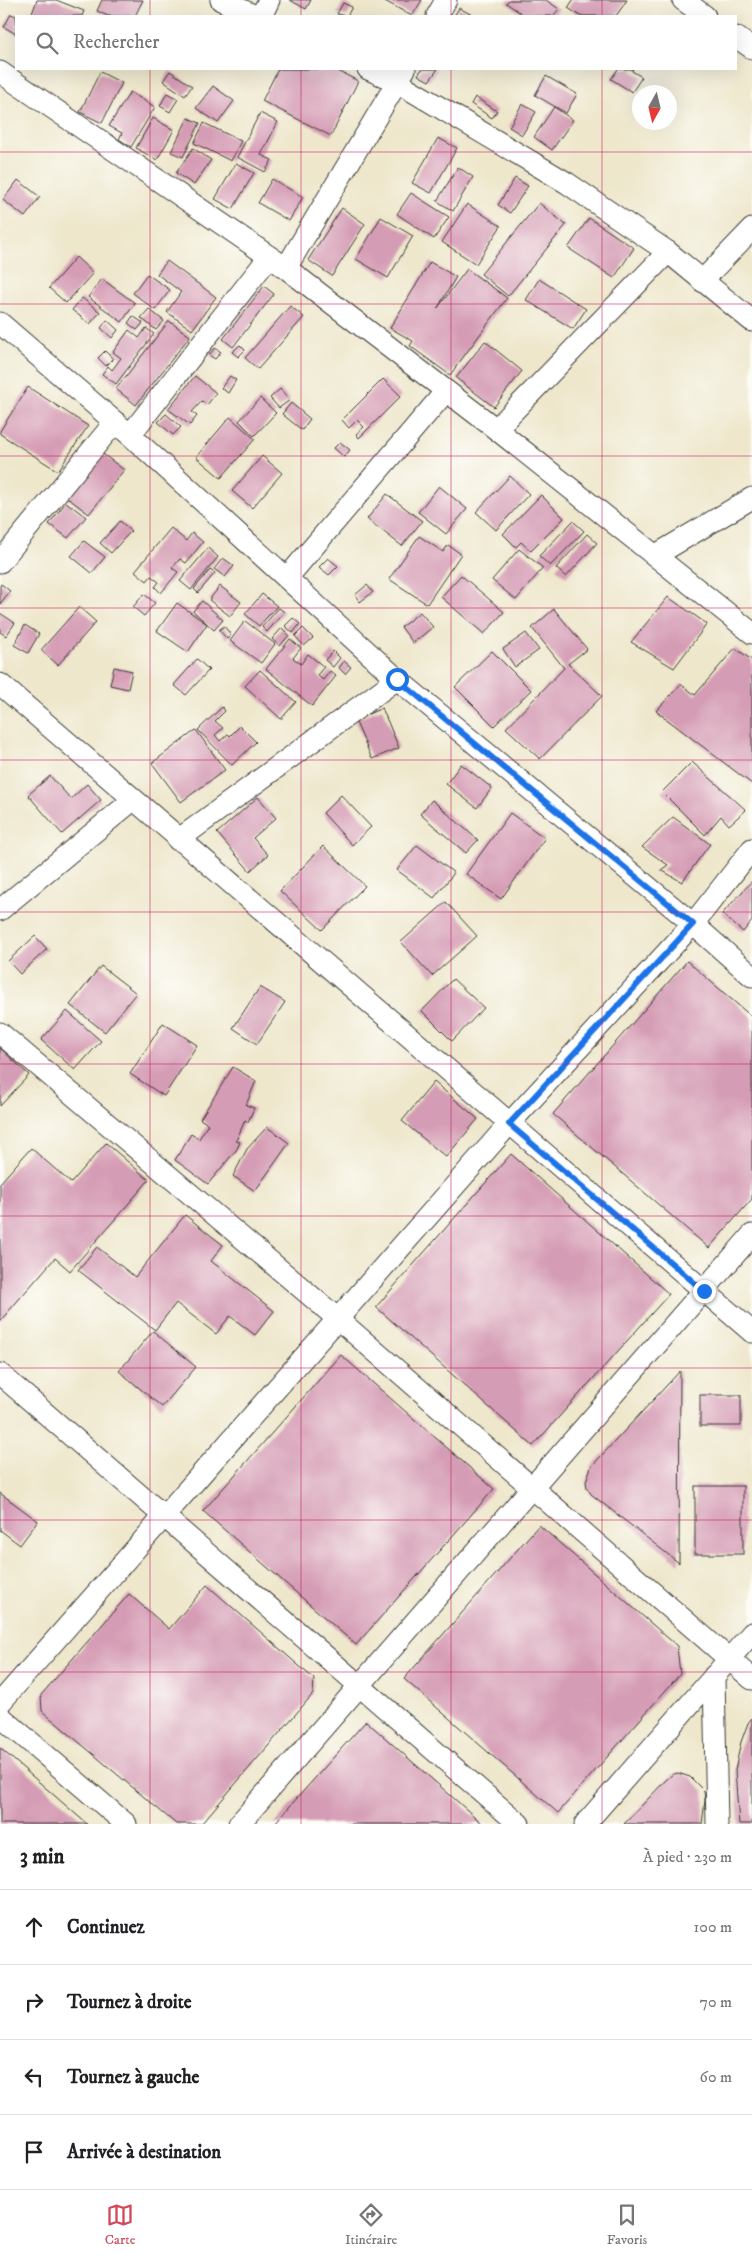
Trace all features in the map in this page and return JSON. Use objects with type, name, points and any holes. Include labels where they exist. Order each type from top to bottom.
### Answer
[{"type":"street","points":[[220,0],[253,15]]},
{"type":"street","points":[[262,15],[269,0]]},
{"type":"street","points":[[438,15],[446,0]]},
{"type":"street","points":[[683,0],[704,15]]},
{"type":"street","points":[[737,36],[752,38]]},
{"type":"street","points":[[737,37],[752,48]]},
{"type":"street","points":[[374,70],[401,75],[567,183],[668,252],[752,321]]},
{"type":"street","points":[[0,72],[278,263],[496,429],[752,633]]},
{"type":"street","points":[[0,562],[122,428],[278,263],[401,75]]},
{"type":"street","points":[[702,281],[752,229]]},
{"type":"street","points":[[496,429],[668,252]]},
{"type":"street","points":[[0,323],[122,428],[397,679],[693,924],[752,976]]},
{"type":"street","points":[[287,578],[446,391]]},
{"type":"street","points":[[656,555],[752,498]]},
{"type":"street","points":[[178,840],[397,679]]},
{"type":"street","points":[[0,684],[178,840],[752,1332]]},
{"type":"street","points":[[0,910],[133,800]]},
{"type":"street","points":[[0,1703],[509,1124],[693,924],[752,849]]},
{"type":"street","points":[[0,1033],[338,1319],[752,1678]]},
{"type":"street","points":[[239,1824],[752,1235]]},
{"type":"street","points":[[0,1374],[519,1824]]},
{"type":"street","points":[[585,1824],[752,1633]]},
{"type":"street","points":[[714,1676],[717,1824]]},
{"type":"street","points":[[0,1716],[126,1824]]},
{"type":"building","points":[[37,0],[56,0],[84,11],[82,15],[31,15]]},
{"type":"building","points":[[102,0],[143,0],[136,15],[106,15],[97,11]]},
{"type":"building","points":[[290,0],[311,0],[306,9]]},
{"type":"building","points":[[383,0],[422,0],[413,15]]},
{"type":"building","points":[[509,0],[546,0],[559,9],[554,15],[524,15],[506,3]]},
{"type":"building","points":[[573,0],[627,0],[617,15],[578,15],[568,8]]},
{"type":"building","points":[[343,3],[352,7],[348,15],[337,14]]},
{"type":"building","points":[[459,8],[472,15],[455,15]]},
{"type":"building","points":[[11,14],[15,16],[15,33],[4,27]]},
{"type":"building","points":[[278,70],[336,70],[358,81],[331,136],[262,101]]},
{"type":"building","points":[[421,70],[437,70],[429,81],[418,75]]},
{"type":"building","points":[[617,70],[632,70],[642,77],[637,85],[632,85],[632,92],[611,79]]},
{"type":"building","points":[[170,71],[192,86],[185,96],[163,81]]},
{"type":"building","points":[[100,72],[122,83],[102,123],[80,112]]},
{"type":"building","points":[[546,76],[577,94],[566,113],[535,95]]},
{"type":"building","points":[[213,86],[234,101],[218,123],[196,108]]},
{"type":"building","points":[[130,92],[155,107],[131,147],[119,139],[122,133],[109,126]]},
{"type":"building","points":[[167,93],[178,99],[170,112],[160,106]]},
{"type":"building","points":[[475,97],[497,111],[492,118],[471,104]]},
{"type":"building","points":[[522,104],[536,112],[522,135],[509,127]]},
{"type":"building","points":[[554,107],[573,120],[552,150],[534,137]]},
{"type":"building","points":[[260,113],[278,122],[261,155],[272,160],[265,172],[237,157]]},
{"type":"building","points":[[153,118],[174,130],[157,160],[136,148]]},
{"type":"building","points":[[188,118],[200,123],[183,157],[171,152]]},
{"type":"building","points":[[204,123],[241,141],[231,161],[194,143]]},
{"type":"building","points":[[438,138],[457,148],[431,193],[412,183]]},
{"type":"building","points":[[193,148],[211,160],[194,185],[176,173]]},
{"type":"building","points":[[236,163],[254,173],[233,209],[215,199]]},
{"type":"building","points":[[458,167],[473,177],[453,211],[437,201]]},
{"type":"building","points":[[515,178],[528,186],[510,213],[498,205]]},
{"type":"building","points":[[272,179],[303,197],[289,221],[258,203]]},
{"type":"building","points":[[18,180],[40,197],[25,217],[3,200]]},
{"type":"building","points":[[411,193],[449,217],[434,239],[397,214]]},
{"type":"building","points":[[539,203],[566,225],[508,296],[481,274]]},
{"type":"building","points":[[467,204],[501,226],[476,264],[442,242]]},
{"type":"building","points":[[342,208],[365,224],[332,276],[308,260]]},
{"type":"building","points":[[381,217],[413,236],[388,278],[356,259]]},
{"type":"building","points":[[589,218],[634,248],[614,278],[568,248]]},
{"type":"building","points":[[76,257],[93,273],[66,303],[49,288]]},
{"type":"building","points":[[167,261],[216,297],[192,330],[167,312],[181,292],[157,274]]},
{"type":"building","points":[[430,262],[456,277],[437,309],[467,269],[507,298],[450,375],[410,346],[413,341],[390,328]]},
{"type":"building","points":[[147,274],[170,290],[155,310],[133,293]]},
{"type":"building","points":[[102,279],[135,303],[122,322],[88,297]]},
{"type":"building","points":[[539,279],[586,309],[573,329],[526,300]]},
{"type":"building","points":[[264,286],[274,294],[233,347],[223,339]]},
{"type":"building","points":[[82,298],[100,312],[90,324],[72,310]]},
{"type":"building","points":[[290,306],[304,317],[258,369],[245,358]]},
{"type":"building","points":[[149,309],[164,321],[156,330],[141,318]]},
{"type":"building","points":[[133,316],[143,323],[137,330],[128,323]]},
{"type":"building","points":[[107,320],[118,330],[112,338],[101,328]]},
{"type":"building","points":[[169,321],[190,336],[136,405],[116,389]]},
{"type":"building","points":[[146,328],[154,334],[116,384],[102,374],[108,366],[112,370],[121,358],[113,352],[129,330],[139,338]]},
{"type":"building","points":[[485,341],[522,371],[494,407],[456,378]]},
{"type":"building","points":[[240,345],[245,350],[238,357],[232,352]]},
{"type":"building","points":[[215,348],[221,352],[215,359],[209,355]]},
{"type":"building","points":[[105,351],[113,359],[106,366],[98,358]]},
{"type":"building","points":[[195,376],[216,393],[207,405],[202,401],[192,412],[197,416],[190,425],[168,409]]},
{"type":"building","points":[[230,376],[236,380],[228,393],[221,388]]},
{"type":"building","points":[[383,379],[401,396],[359,438],[356,434],[364,427],[357,420],[349,428],[342,420]]},
{"type":"building","points":[[28,387],[88,426],[58,471],[0,434],[0,431]]},
{"type":"building","points":[[280,389],[290,400],[279,408],[270,398]]},
{"type":"building","points":[[260,398],[276,413],[254,436],[239,421]]},
{"type":"building","points":[[291,403],[310,419],[302,430],[282,414]]},
{"type":"building","points":[[166,414],[181,427],[173,435],[158,422]]},
{"type":"building","points":[[230,417],[255,439],[221,478],[196,457]]},
{"type":"building","points":[[340,442],[350,450],[344,457],[334,448]]},
{"type":"building","points":[[99,451],[124,470],[89,514],[65,496]]},
{"type":"building","points":[[262,456],[282,473],[252,508],[232,491]]},
{"type":"building","points":[[510,476],[529,494],[496,530],[476,512]]},
{"type":"building","points":[[439,486],[467,509],[446,534],[418,512]]},
{"type":"building","points":[[387,494],[422,521],[402,546],[367,519]]},
{"type":"building","points":[[541,495],[564,518],[531,551],[521,542],[516,547],[503,534]]},
{"type":"building","points":[[66,502],[86,517],[68,538],[49,524]]},
{"type":"building","points":[[120,521],[131,531],[111,553],[100,543]]},
{"type":"building","points":[[573,521],[584,531],[550,566],[539,556]]},
{"type":"building","points":[[171,528],[186,541],[192,533],[203,542],[186,563],[180,559],[172,568],[178,572],[161,593],[155,587],[159,582],[151,576],[147,581],[135,571]]},
{"type":"building","points":[[587,534],[597,543],[566,577],[556,568]]},
{"type":"building","points":[[419,536],[443,552],[448,545],[461,554],[427,604],[389,579]]},
{"type":"building","points":[[84,541],[105,557],[92,573],[71,556]]},
{"type":"building","points":[[208,548],[218,557],[191,590],[180,581]]},
{"type":"building","points":[[519,549],[543,568],[516,600],[492,580]]},
{"type":"building","points":[[223,558],[234,566],[225,577],[214,569]]},
{"type":"building","points":[[328,558],[338,566],[329,575],[319,567]]},
{"type":"building","points":[[210,570],[215,573],[198,593],[194,589]]},
{"type":"building","points":[[461,575],[504,612],[484,634],[441,597]]},
{"type":"building","points":[[1,584],[10,591],[0,604],[0,586]]},
{"type":"building","points":[[367,585],[373,592],[360,602],[355,595]]},
{"type":"building","points":[[220,586],[241,602],[230,616],[209,600]]},
{"type":"building","points":[[144,594],[155,603],[144,616],[133,607]]},
{"type":"building","points":[[262,594],[277,606],[259,626],[245,614]]},
{"type":"building","points":[[668,597],[707,624],[674,668],[631,642]]},
{"type":"building","points":[[202,601],[223,620],[214,630],[193,611]]},
{"type":"building","points":[[177,603],[207,624],[188,652],[157,631]]},
{"type":"building","points":[[79,607],[96,622],[58,665],[41,650]]},
{"type":"building","points":[[279,608],[284,612],[267,632],[262,627]]},
{"type":"building","points":[[554,609],[587,649],[568,664],[602,696],[540,759],[506,728],[564,668],[532,628]]},
{"type":"building","points":[[420,612],[433,627],[413,643],[401,627]]},
{"type":"building","points":[[0,613],[15,623],[6,636],[0,632]]},
{"type":"building","points":[[293,618],[300,624],[293,633],[285,626]]},
{"type":"building","points":[[245,621],[275,644],[261,663],[230,641]]},
{"type":"building","points":[[25,625],[39,634],[28,653],[14,645]]},
{"type":"building","points":[[224,626],[231,635],[227,639],[219,630]]},
{"type":"building","points":[[282,628],[289,635],[280,646],[272,639]]},
{"type":"building","points":[[303,628],[313,638],[304,646],[295,636]]},
{"type":"building","points":[[526,633],[539,650],[515,667],[503,649]]},
{"type":"building","points":[[290,639],[301,648],[293,658],[301,664],[308,654],[324,667],[317,675],[323,680],[330,671],[336,676],[312,706],[266,669]]},
{"type":"building","points":[[735,648],[752,660],[752,784],[656,711],[681,684],[695,695]]},
{"type":"building","points":[[333,651],[340,658],[333,667],[325,660]]},
{"type":"building","points":[[492,651],[531,690],[494,726],[455,687]]},
{"type":"building","points":[[197,659],[209,670],[186,695],[174,685]]},
{"type":"building","points":[[344,661],[351,667],[345,674],[339,668]]},
{"type":"building","points":[[114,667],[132,671],[128,689],[110,685]]},
{"type":"building","points":[[260,670],[296,702],[281,719],[245,686]]},
{"type":"building","points":[[222,707],[225,711],[215,721],[223,728],[215,735],[220,741],[228,734],[230,736],[240,726],[256,742],[232,765],[198,730]]},
{"type":"building","points":[[382,708],[399,748],[372,759],[355,720]]},
{"type":"building","points":[[196,730],[225,770],[181,802],[152,763]]},
{"type":"building","points":[[692,762],[746,810],[729,825],[721,816],[705,835],[662,792]]},
{"type":"building","points":[[461,764],[492,788],[477,808],[446,784]]},
{"type":"building","points":[[50,776],[71,799],[87,784],[101,800],[62,834],[28,795]]},
{"type":"building","points":[[341,795],[371,827],[352,845],[323,813]]},
{"type":"building","points":[[258,797],[276,818],[253,838],[268,855],[250,871],[217,833]]},
{"type":"building","points":[[432,800],[478,840],[466,853],[420,814]]},
{"type":"building","points":[[510,813],[545,838],[501,899],[466,874]]},
{"type":"building","points":[[673,817],[710,844],[682,882],[661,870],[668,865],[642,847]]},
{"type":"building","points":[[417,845],[454,873],[434,898],[397,870]]},
{"type":"building","points":[[323,846],[365,886],[322,930],[280,891]]},
{"type":"building","points":[[752,881],[752,921],[743,932],[722,914]]},
{"type":"building","points":[[446,902],[477,936],[432,976],[401,942]]},
{"type":"building","points":[[35,936],[47,949],[20,974],[8,961]]},
{"type":"building","points":[[687,961],[752,1017],[752,1199],[709,1248],[553,1114]]},
{"type":"building","points":[[101,966],[136,993],[105,1032],[70,1005]]},
{"type":"building","points":[[453,979],[484,1008],[452,1041],[422,1011]]},
{"type":"building","points":[[260,987],[285,1002],[257,1044],[233,1028]]},
{"type":"building","points":[[67,1011],[101,1041],[75,1070],[41,1040]]},
{"type":"building","points":[[163,1023],[197,1045],[164,1096],[130,1074]]},
{"type":"building","points":[[0,1048],[29,1075],[0,1106]]},
{"type":"building","points":[[233,1067],[256,1081],[246,1105],[254,1108],[248,1122],[245,1120],[236,1141],[240,1142],[237,1149],[208,1184],[175,1160],[191,1134],[199,1139],[208,1124],[200,1119]]},
{"type":"building","points":[[434,1082],[478,1119],[446,1157],[402,1121]]},
{"type":"building","points":[[267,1127],[289,1143],[255,1191],[233,1176],[247,1149]]},
{"type":"building","points":[[106,1143],[149,1180],[70,1271],[55,1258],[0,1321],[0,1183],[31,1148],[71,1183]]},
{"type":"building","points":[[511,1154],[669,1294],[533,1446],[376,1307]]},
{"type":"building","points":[[185,1215],[223,1245],[211,1261],[274,1311],[255,1335],[230,1316],[216,1334],[176,1303],[155,1330],[78,1270],[97,1247],[135,1277]]},
{"type":"building","points":[[153,1331],[196,1367],[162,1407],[119,1371]]},
{"type":"building","points":[[341,1355],[494,1489],[356,1645],[203,1511]]},
{"type":"building","points":[[680,1371],[679,1563],[591,1494],[587,1488],[586,1481],[591,1467]]},
{"type":"building","points":[[700,1395],[741,1395],[741,1426],[700,1426]]},
{"type":"building","points":[[695,1486],[743,1486],[743,1554],[695,1554]]},
{"type":"building","points":[[0,1493],[38,1521],[20,1545],[0,1530]]},
{"type":"building","points":[[539,1525],[677,1646],[680,1674],[558,1813],[404,1679]]},
{"type":"building","points":[[207,1585],[314,1679],[313,1694],[201,1824],[176,1824],[42,1711],[41,1695],[129,1594],[169,1629]]},
{"type":"building","points":[[752,1718],[752,1824],[739,1824],[735,1770],[741,1742],[748,1723]]},
{"type":"building","points":[[366,1721],[483,1824],[274,1824]]},
{"type":"building","points":[[0,1748],[87,1824],[0,1824]]},
{"type":"building","points":[[678,1773],[690,1777],[704,1791],[705,1800],[702,1824],[624,1824],[665,1781],[673,1774]]},
{"type":"route","points":[[397,679],[693,924],[509,1124],[704,1291]]}]
